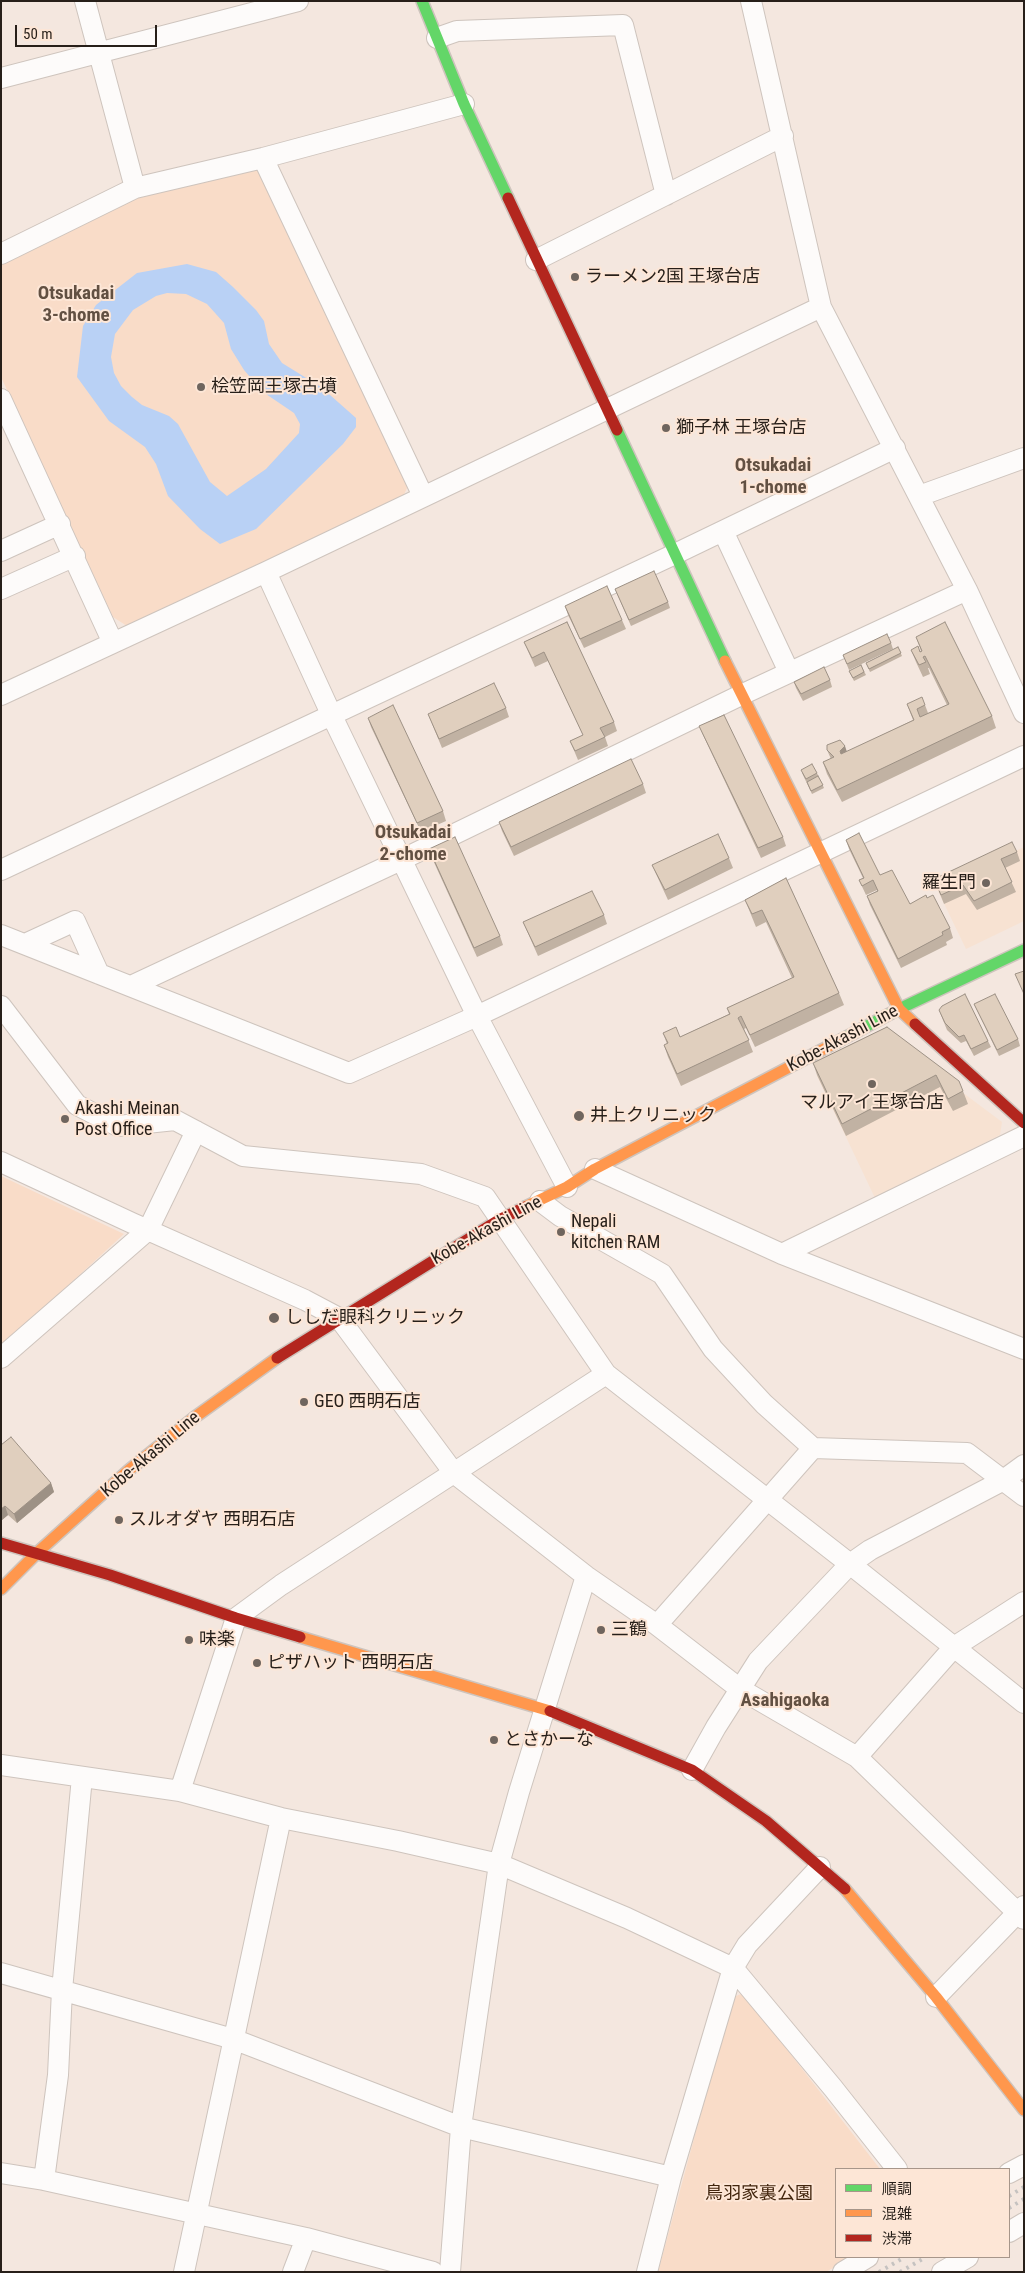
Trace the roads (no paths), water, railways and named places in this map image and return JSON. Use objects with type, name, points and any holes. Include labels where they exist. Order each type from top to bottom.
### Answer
[{"type":"street","points":[[84,1],[135,188]]},
{"type":"street","points":[[1,78],[298,1]]},
{"type":"street","points":[[422,1],[464,104],[741,695],[899,1009],[1024,1123]]},
{"type":"street","points":[[751,1],[821,307],[967,590],[1024,713]]},
{"type":"street","points":[[437,38],[457,31],[623,25],[666,195]]},
{"type":"street","points":[[1,254],[135,188],[263,158],[464,104]]},
{"type":"street","points":[[536,260],[783,136]]},
{"type":"street","points":[[263,158],[423,496]]},
{"type":"street","points":[[1,695],[266,572],[821,307]]},
{"type":"street","points":[[2,403],[114,642]]},
{"type":"street","points":[[1,870],[332,716],[895,448]]},
{"type":"street","points":[[919,496],[1024,458]]},
{"type":"street","points":[[1,551],[60,524]]},
{"type":"street","points":[[723,531],[789,672]]},
{"type":"street","points":[[1,589],[75,556]]},
{"type":"street","points":[[266,572],[332,716],[477,1016],[567,1187]]},
{"type":"street","points":[[131,986],[401,860],[789,672],[967,590]]},
{"type":"street","points":[[1,935],[349,1073],[477,1016],[1024,756]]},
{"type":"street","points":[[25,944],[75,921],[99,974]]},
{"type":"street","name":"Kobe-Akashi Line","points":[[1,1589],[38,1552],[129,1470],[195,1417],[274,1360],[339,1318],[499,1220],[567,1187],[595,1169],[899,1009],[1024,950]]},
{"type":"street","points":[[1,1006],[77,1105],[118,1126],[175,1120],[243,1156],[421,1174],[485,1197],[606,1374],[768,1499],[1024,1703]]},
{"type":"street","points":[[1,1358],[148,1230],[196,1131]]},
{"type":"street","points":[[782,1254],[1024,1136]]},
{"type":"street","points":[[1,1162],[305,1300],[339,1318],[454,1473],[586,1576],[657,1626],[740,1689],[857,1757],[1022,1912],[936,1997]]},
{"type":"street","points":[[595,1169],[782,1254],[1024,1349]]},
{"type":"street","points":[[540,1201],[560,1216],[662,1274],[713,1349],[764,1404],[812,1448],[967,1453],[1024,1496]]},
{"type":"street","points":[[180,1791],[236,1618],[282,1585],[606,1374]]},
{"type":"street","points":[[657,1626],[812,1448]]},
{"type":"street","points":[[692,1770],[758,1662],[850,1564],[870,1550],[1002,1481],[1024,1465]]},
{"type":"street","points":[[1,1543],[38,1552],[236,1618],[546,1709],[692,1770],[766,1821],[850,1893],[936,1997],[1024,2110]]},
{"type":"street","points":[[450,2272],[461,2127],[499,1864],[519,1792],[586,1576]]},
{"type":"street","points":[[857,1757],[954,1647],[1024,1602]]},
{"type":"street","points":[[1,1765],[180,1791],[281,1818],[398,1841],[499,1864],[627,1918],[733,1968],[833,2088],[896,2168]]},
{"type":"street","points":[[44,2180],[58,2075],[62,1990],[82,1777]]},
{"type":"street","points":[[184,2272],[281,1818]]},
{"type":"street","points":[[647,2272],[671,2177],[733,1968],[747,1944],[820,1867]]},
{"type":"street","points":[[1,1973],[233,2039],[461,2127],[671,2177]]},
{"type":"street","points":[[1010,2172],[1024,2164]]},
{"type":"street","points":[[1,2173],[44,2180],[306,2238],[433,2272]]},
{"type":"street","points":[[1010,2231],[1024,2223]]},
{"type":"street","points":[[293,2272],[306,2238]]},
{"type":"street","points":[[843,2272],[866,2258]]},
{"type":"water","points":[[187,264],[216,272],[256,310],[264,321],[269,344],[282,363],[321,387],[356,418],[356,427],[343,444],[256,529],[220,544],[200,529],[168,496],[156,464],[145,447],[109,421],[77,377],[83,326],[96,305],[137,273]],"holes":[[[167,293],[186,294],[207,304],[224,323],[231,349],[244,370],[263,392],[294,413],[300,424],[299,433],[266,469],[227,496],[210,482],[178,424],[169,416],[142,405],[121,386],[114,373],[111,357],[115,334],[133,310],[156,296]]]},
{"type":"railway","points":[[1010,2195],[1024,2187]]},
{"type":"railway","points":[[1010,2207],[1024,2199]]},
{"type":"railway","points":[[879,2272],[903,2258]]},
{"type":"railway","points":[[900,2272],[924,2258]]},
{"type":"place","name":"ラーメン2国 王塚台店","points":[[575,277]]},
{"type":"place","name":"桧笠岡王塚古墳","points":[[201,387]]},
{"type":"place","name":"獅子林 王塚台店","points":[[666,428]]},
{"type":"place","name":"羅生門","points":[[986,883]]},
{"type":"place","name":"マルアイ王塚台店","points":[[872,1084]]},
{"type":"place","name":"井上クリニック","points":[[579,1116]]},
{"type":"place","name":"Akashi Meinan Post Office","points":[[65,1119]]},
{"type":"place","name":"Nepali kitchen RAM","points":[[561,1232]]},
{"type":"place","name":"ししだ眼科クリニック","points":[[274,1318]]},
{"type":"place","name":"GEO 西明石店","points":[[304,1402]]},
{"type":"place","name":"スルオダヤ 西明石店","points":[[119,1520]]},
{"type":"place","name":"三鶴","points":[[601,1630]]},
{"type":"place","name":"味楽","points":[[189,1640]]},
{"type":"place","name":"ピザハット 西明石店","points":[[257,1663]]},
{"type":"place","name":"とさかーな","points":[[494,1740]]},
{"type":"district","name":"Otsukadai 3-chome","points":[[76,305]]},
{"type":"district","name":"Otsukadai 1-chome","points":[[773,477]]},
{"type":"district","name":"Otsukadai 2-chome","points":[[413,844]]},
{"type":"district","name":"Asahigaoka","points":[[785,1701]]},
{"type":"park label","name":"鳥羽家裏公園","points":[[759,2194]]}]
